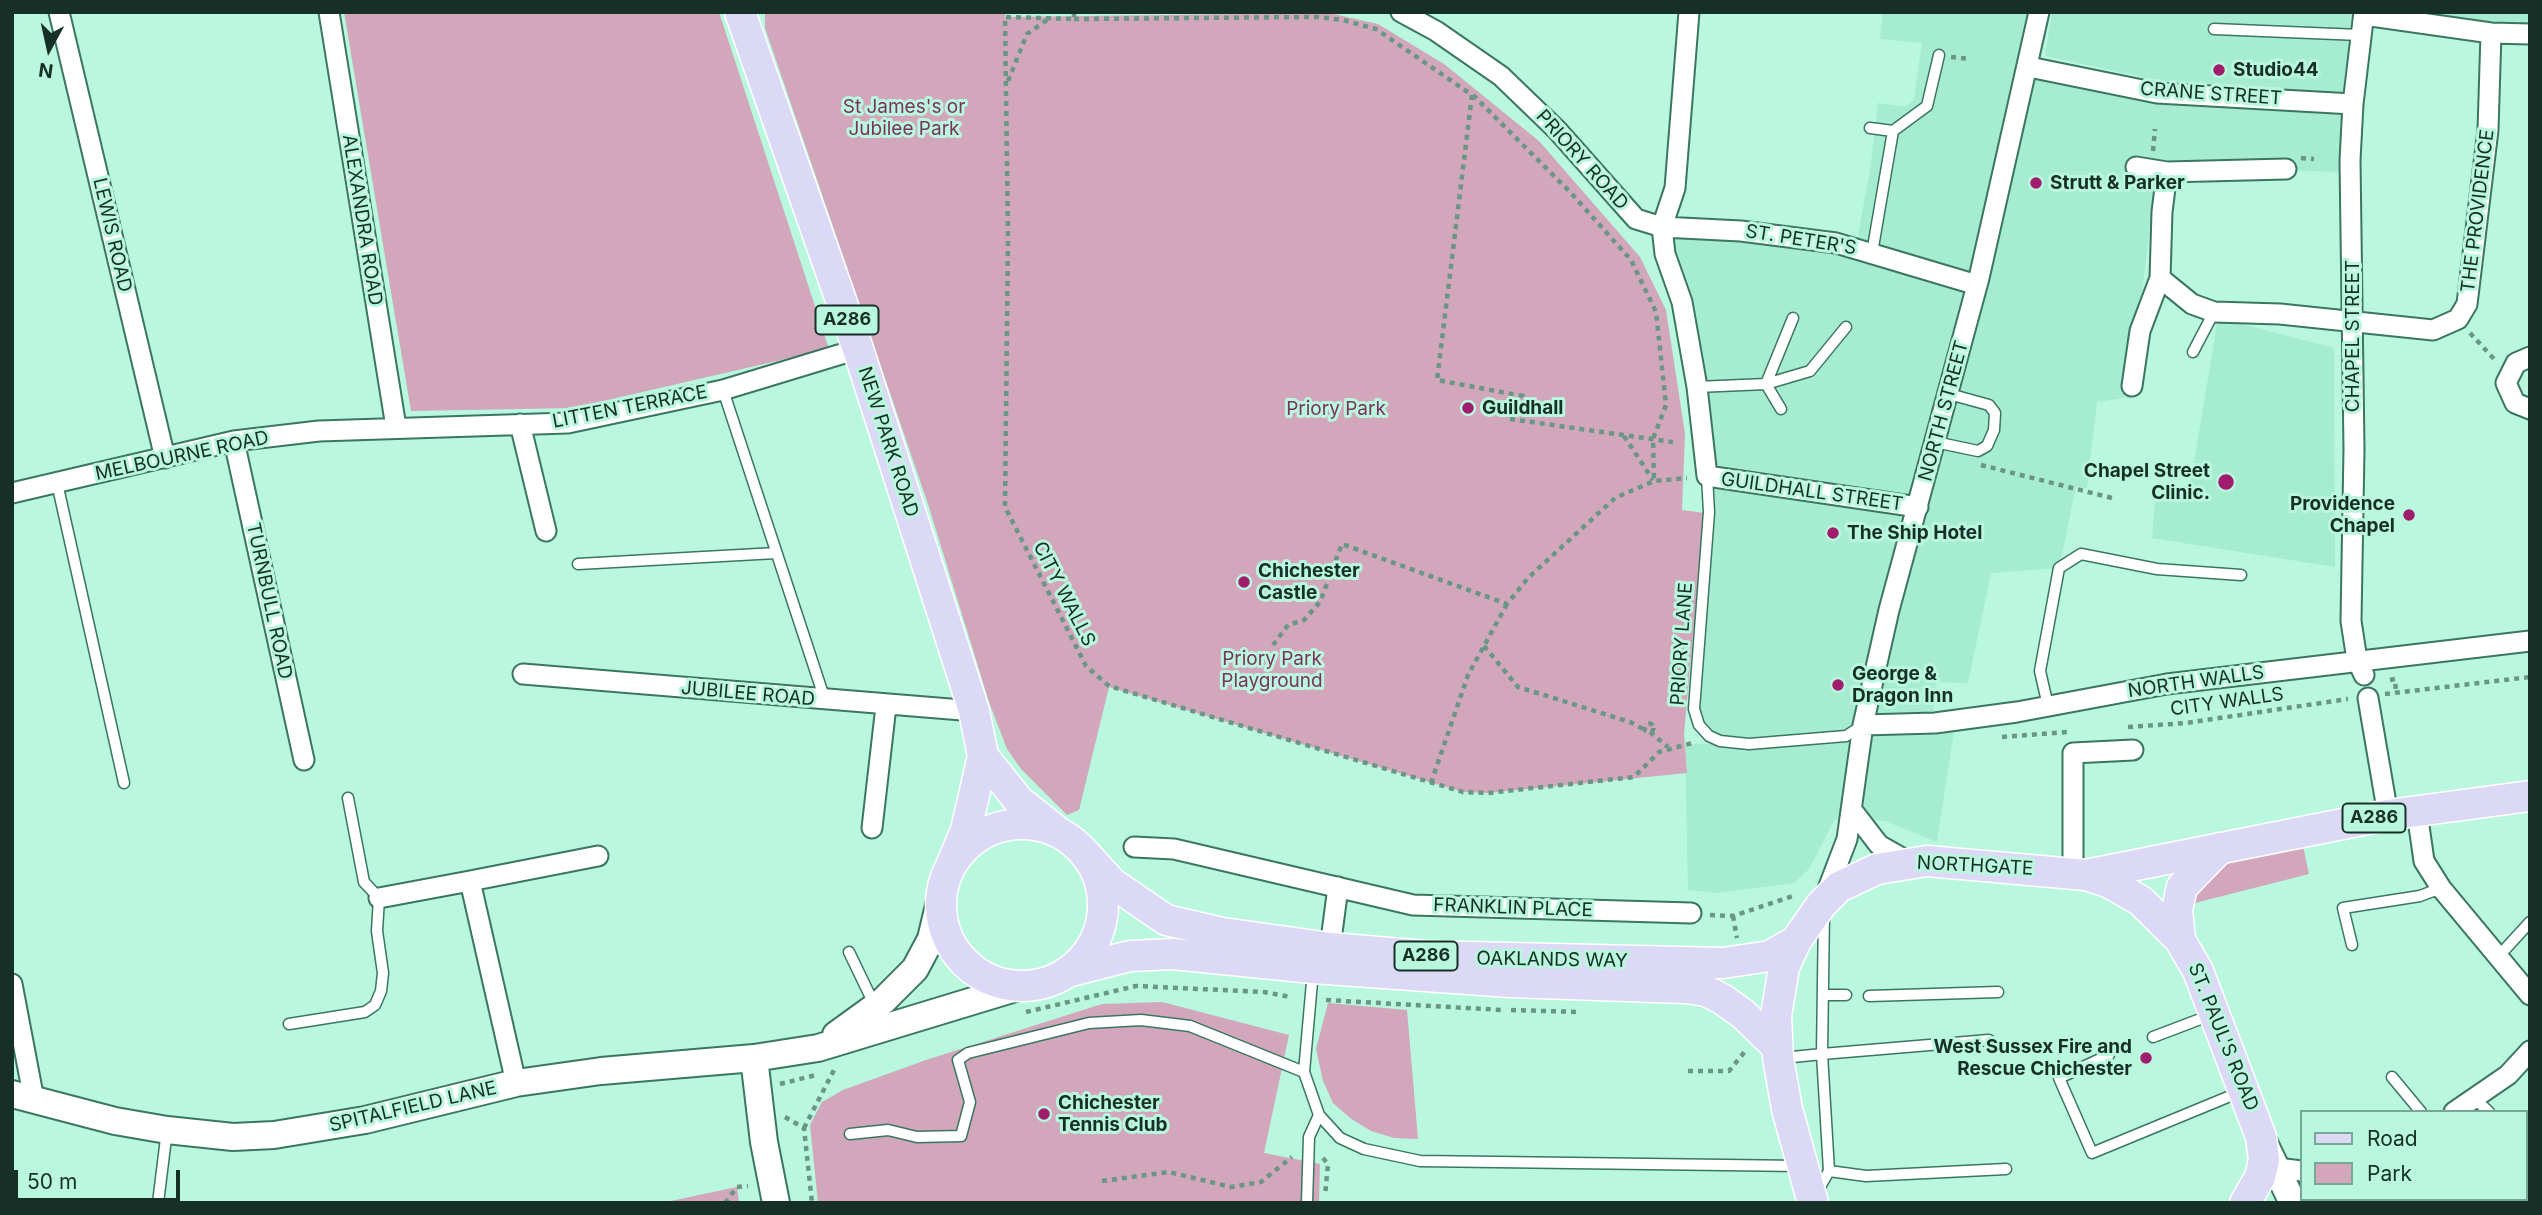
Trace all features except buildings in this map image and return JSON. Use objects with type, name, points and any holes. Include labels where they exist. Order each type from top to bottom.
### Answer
[{"type":"main road","name":"NEW PARK ROAD","points":[[740,12],[858,349],[974,711],[983,756],[966,830],[946,880]]},
{"type":"main road","name":"NEW PARK ROAD","points":[[983,756],[1029,812],[1071,841]]},
{"type":"main road","name":"A286","points":[[2080,874],[2388,816],[2530,796]]},
{"type":"main road","points":[[1027,824],[1071,841],[1094,867],[1101,888],[1102,918],[1088,952],[1067,972],[1045,983],[1021,986],[984,977],[956,952],[943,924],[946,880],[971,842],[1002,826],[1027,824]]},
{"type":"main road","name":"OAKLANDS WAY","points":[[1071,841],[1120,889],[1166,920],[1322,958],[1510,982],[1695,989],[1722,999],[1743,1014],[1777,1052]]},
{"type":"main road","name":"A286","points":[[2180,940],[2177,910],[2182,887],[2220,848]]},
{"type":"main road","name":"NORTHGATE","points":[[1812,1200],[1815,1168],[1777,1052],[1777,999],[1784,967],[1808,904],[1851,879],[1909,862],[1946,861],[2080,874],[2108,882],[2141,901],[2180,940]]},
{"type":"main road","name":"SPITALFIELD LANE","points":[[818,1048],[876,1006],[908,977],[925,953],[946,880]]},
{"type":"main road","name":"OAKLANDS WAY","points":[[1067,972],[1130,956],[1166,954],[1723,963],[1763,958],[1780,952],[1796,940]]},
{"type":"main road","name":"ST. PAUL'S ROAD","points":[[2180,940],[2198,971],[2267,1155],[2293,1203]]},
{"type":"main road","name":"SPITALFIELD LANE","points":[[23,1097],[116,1121],[167,1130],[233,1137],[274,1135],[365,1121],[516,1083],[601,1071],[754,1058],[818,1048],[1021,986]]},
{"type":"main road","points":[[754,1058],[758,1099],[776,1203]]},
{"type":"main road","points":[[2245,1203],[2253,1194],[2267,1155]]},
{"type":"street","name":"LEWIS ROAD","points":[[59,12],[165,458]]},
{"type":"street","name":"ALEXANDRA ROAD","points":[[329,12],[396,427]]},
{"type":"street","name":"PRIORY ROAD","points":[[1401,12],[1436,31],[1501,76],[1557,130],[1636,219],[1662,228]]},
{"type":"street","points":[[1436,31],[1443,12]]},
{"type":"street","points":[[1689,12],[1675,188],[1662,228],[1665,254],[1682,302],[1697,387],[1707,476]]},
{"type":"street","name":"NORTH STREET","points":[[1808,904],[1844,846],[1852,810],[1863,725],[1889,610],[1977,285],[2029,67],[2039,12]]},
{"type":"street","points":[[2364,14],[2491,33],[2530,34]]},
{"type":"street","name":"CHAPEL STREET","points":[[2361,667],[2351,621],[2353,104],[2364,14]]},
{"type":"street","name":"THE PROVIDENCE","points":[[2214,312],[2280,314],[2433,330],[2458,320],[2467,304],[2488,130],[2491,33]]},
{"type":"street","name":"CRANE STREET","points":[[2029,67],[2157,93],[2353,104]]},
{"type":"street","points":[[2136,167],[2167,172],[2286,169]]},
{"type":"street","points":[[2132,386],[2140,331],[2160,278],[2162,212],[2167,172]]},
{"type":"street","name":"ST. PETER'S","points":[[1662,228],[1741,231],[1836,243],[1977,285]]},
{"type":"street","points":[[2160,278],[2180,297],[2214,312]]},
{"type":"street","name":"LITTEN TERRACE","points":[[396,427],[568,423],[723,390],[858,349]]},
{"type":"street","points":[[2530,358],[2516,363],[2508,374],[2506,383],[2511,398],[2530,410]]},
{"type":"street","points":[[520,424],[545,531]]},
{"type":"street","name":"MELBOURNE ROAD","points":[[12,493],[234,441],[319,431],[396,427]]},
{"type":"street","name":"TURNBULL ROAD","points":[[234,441],[304,760]]},
{"type":"street","name":"GUILDHALL STREET","points":[[1707,476],[1918,507]]},
{"type":"street","name":"NORTH WALLS","points":[[1863,725],[1935,723],[2167,684],[2361,667],[2530,641]]},
{"type":"street","name":"JUBILEE ROAD","points":[[523,674],[825,701],[974,711]]},
{"type":"street","points":[[2367,697],[2388,816]]},
{"type":"street","points":[[872,828],[886,706]]},
{"type":"street","points":[[2080,874],[2073,753],[2133,750]]},
{"type":"street","points":[[1852,810],[1879,845],[1909,862]]},
{"type":"street","points":[[2417,812],[2424,861],[2441,888],[2530,995]]},
{"type":"street","name":"FRANKLIN PLACE","points":[[1134,847],[1174,849],[1413,905],[1691,913]]},
{"type":"street","points":[[379,898],[598,856]]},
{"type":"street","points":[[470,881],[516,1083]]},
{"type":"street","points":[[1322,958],[1338,887]]},
{"type":"street","points":[[12,984],[23,1097]]},
{"type":"street","points":[[2462,1110],[2481,1105],[2530,1051]]},
{"type":"street","points":[[2267,1155],[2300,1170]]},
{"type":"lane","points":[[2214,29],[2360,35]]},
{"type":"lane","points":[[1870,128],[1893,131],[1927,106],[1939,55]]},
{"type":"lane","points":[[1872,253],[1893,131]]},
{"type":"lane","points":[[2193,352],[2214,312]]},
{"type":"lane","points":[[1766,384],[1793,318]]},
{"type":"lane","points":[[1697,387],[1766,384],[1810,371],[1846,327]]},
{"type":"lane","points":[[1766,384],[1781,409]]},
{"type":"lane","points":[[723,390],[825,701]]},
{"type":"lane","points":[[1936,442],[1978,451],[1987,446],[1994,430],[1995,413],[1989,405],[1949,394]]},
{"type":"lane","name":"PRIORY LANE","points":[[1707,476],[1709,512],[1694,709],[1699,725],[1709,736],[1722,741]]},
{"type":"lane","points":[[57,483],[124,783]]},
{"type":"lane","points":[[578,564],[776,553]]},
{"type":"lane","points":[[2048,706],[2040,671],[2059,568],[2081,554],[2157,569],[2241,575]]},
{"type":"lane","points":[[1722,741],[1749,744],[1816,740],[1846,736],[1863,725]]},
{"type":"lane","points":[[289,1024],[365,1012],[375,1005],[381,991],[383,973],[377,932],[379,898],[364,882],[348,798]]},
{"type":"lane","points":[[2352,945],[2343,908],[2420,896],[2441,888]]},
{"type":"lane","points":[[1808,904],[1826,915],[1815,1168]]},
{"type":"lane","points":[[2497,958],[2530,922]]},
{"type":"lane","points":[[849,952],[876,1006]]},
{"type":"lane","points":[[1322,958],[1304,1072],[1319,1115],[1340,1138],[1393,1158],[1420,1161],[1815,1168],[1866,1177],[2006,1169]]},
{"type":"lane","points":[[1869,996],[1998,992]]},
{"type":"lane","points":[[1823,995],[1846,995]]},
{"type":"lane","points":[[2152,1037],[2215,1014]]},
{"type":"lane","points":[[850,1134],[888,1130],[917,1137],[961,1136],[970,1102],[958,1060],[968,1053],[1089,1023],[1141,1020],[1190,1026],[1304,1072]]},
{"type":"lane","points":[[1777,1052],[1822,1054],[1989,1040]]},
{"type":"lane","points":[[2109,1055],[2059,1078],[2092,1153],[2244,1090]]},
{"type":"lane","points":[[2392,1077],[2419,1110]]},
{"type":"lane","points":[[1307,1203],[1310,1137],[1319,1115]]},
{"type":"lane","points":[[158,1203],[167,1130]]},
{"type":"path","points":[[1074,12],[1074,19]]},
{"type":"path","name":"CITY WALLS","points":[[1051,19],[1005,17],[1008,235],[1005,507],[1086,666],[1109,686],[1463,792],[1488,793],[1634,777],[1650,758],[1669,747]]},
{"type":"path","points":[[1006,87],[1027,34],[1051,19],[1318,18],[1343,20],[1376,29],[1472,94],[1571,193],[1631,260],[1656,312],[1666,405],[1653,439],[1654,481]]},
{"type":"path","points":[[1472,94],[1437,380],[1523,396],[1523,421]]},
{"type":"path","points":[[2458,320],[2508,374]]},
{"type":"path","points":[[1510,419],[1674,442]]},
{"type":"path","points":[[1624,436],[1654,481]]},
{"type":"path","points":[[1977,464],[2116,499]]},
{"type":"path","points":[[1431,783],[1468,675],[1507,604],[1528,578],[1615,498],[1654,481],[1707,476]]},
{"type":"path","points":[[1273,645],[1288,625],[1304,620],[1320,602],[1342,544],[1507,604]]},
{"type":"path","points":[[1484,646],[1518,687],[1630,722],[1648,731],[1669,747],[1722,741]]},
{"type":"path","name":"CITY WALLS","points":[[2117,728],[2186,723],[2530,677]]},
{"type":"path","points":[[1994,737],[2076,731]]},
{"type":"path","points":[[1691,913],[1732,916],[1803,893],[1808,904]]},
{"type":"path","points":[[1732,916],[1738,939]]},
{"type":"path","points":[[1728,941],[1749,936]]},
{"type":"path","points":[[1688,1071],[1729,1070],[1736,1060]]},
{"type":"path","points":[[812,1203],[804,1128],[834,1070]]},
{"type":"path","points":[[758,1099],[804,1128]]},
{"type":"path","points":[[1102,1181],[1169,1172],[1231,1187],[1261,1182],[1294,1156],[1310,1137]]},
{"type":"shaded area","points":[[1883,12],[2039,12],[2029,66],[2157,93],[2359,107],[2355,173],[2157,164],[2130,397],[2097,402],[2087,488],[2076,487],[2059,568],[1991,573],[1968,683],[1936,682],[1933,714],[1957,711],[1937,842],[1885,821],[1861,819],[1852,810],[1834,821],[1809,869],[1794,883],[1714,893],[1688,890],[1685,744],[1749,743],[1710,736],[1696,716],[1709,512],[1662,227],[1856,246],[1870,171],[1878,103],[1905,107],[1914,100],[1922,43],[1880,39]]},
{"type":"shaded area","points":[[2052,12],[2364,12],[2353,104],[2156,80],[2045,56]]},
{"type":"shaded area","points":[[2373,12],[2530,12],[2530,39]]},
{"type":"shaded area","points":[[2218,318],[2334,348],[2335,567],[2152,538],[2156,489],[2190,486]]},
{"type":"green space","points":[[344,12],[719,12],[829,349],[573,408],[411,411]]},
{"type":"green space","name":"Priory Park","points":[[765,12],[1005,12],[1005,17],[1329,13],[1378,24],[1444,64],[1539,141],[1640,257],[1666,310],[1685,434],[1682,510],[1704,513],[1684,734],[1687,773],[1488,793],[1463,792],[1109,687],[1079,810],[1067,815],[1021,769],[1007,749],[989,702],[928,504],[765,28]]},
{"type":"green space","points":[[2302,841],[2309,874],[2187,905],[2222,857]]},
{"type":"green space","name":"Chichester Tennis Club","points":[[1162,1002],[1289,1035],[1264,1153],[1320,1164],[1319,1203],[818,1203],[810,1125],[822,1102],[843,1090],[926,1060],[1102,1004]]},
{"type":"green space","points":[[1328,1003],[1407,1010],[1418,1139],[1394,1138],[1371,1131],[1333,1103],[1323,1081],[1316,1049]]},
{"type":"green space","points":[[737,1187],[739,1203],[661,1203]]},
{"type":"place","name":"Studio44","points":[[2219,70]]},
{"type":"place","name":"Strutt & Parker","points":[[2036,183]]},
{"type":"place","name":"Guildhall","points":[[1468,408]]},
{"type":"place","name":"Chapel Street Clinic.","points":[[2226,482]]},
{"type":"place","name":"Providence Chapel","points":[[2409,515]]},
{"type":"place","name":"The Ship Hotel","points":[[1833,533]]},
{"type":"place","name":"Chichester Castle","points":[[1244,582]]},
{"type":"place","name":"George & Dragon Inn","points":[[1838,685]]},
{"type":"place","name":"West Sussex Fire and Rescue Chichester","points":[[2146,1058]]},
{"type":"place","name":"Chichester Tennis Club","points":[[1044,1114]]},
{"type":"park label","name":"St James's or Jubilee Park","points":[[904,118]]},
{"type":"park label","name":"Priory Park Playground","points":[[1272,670]]}]
